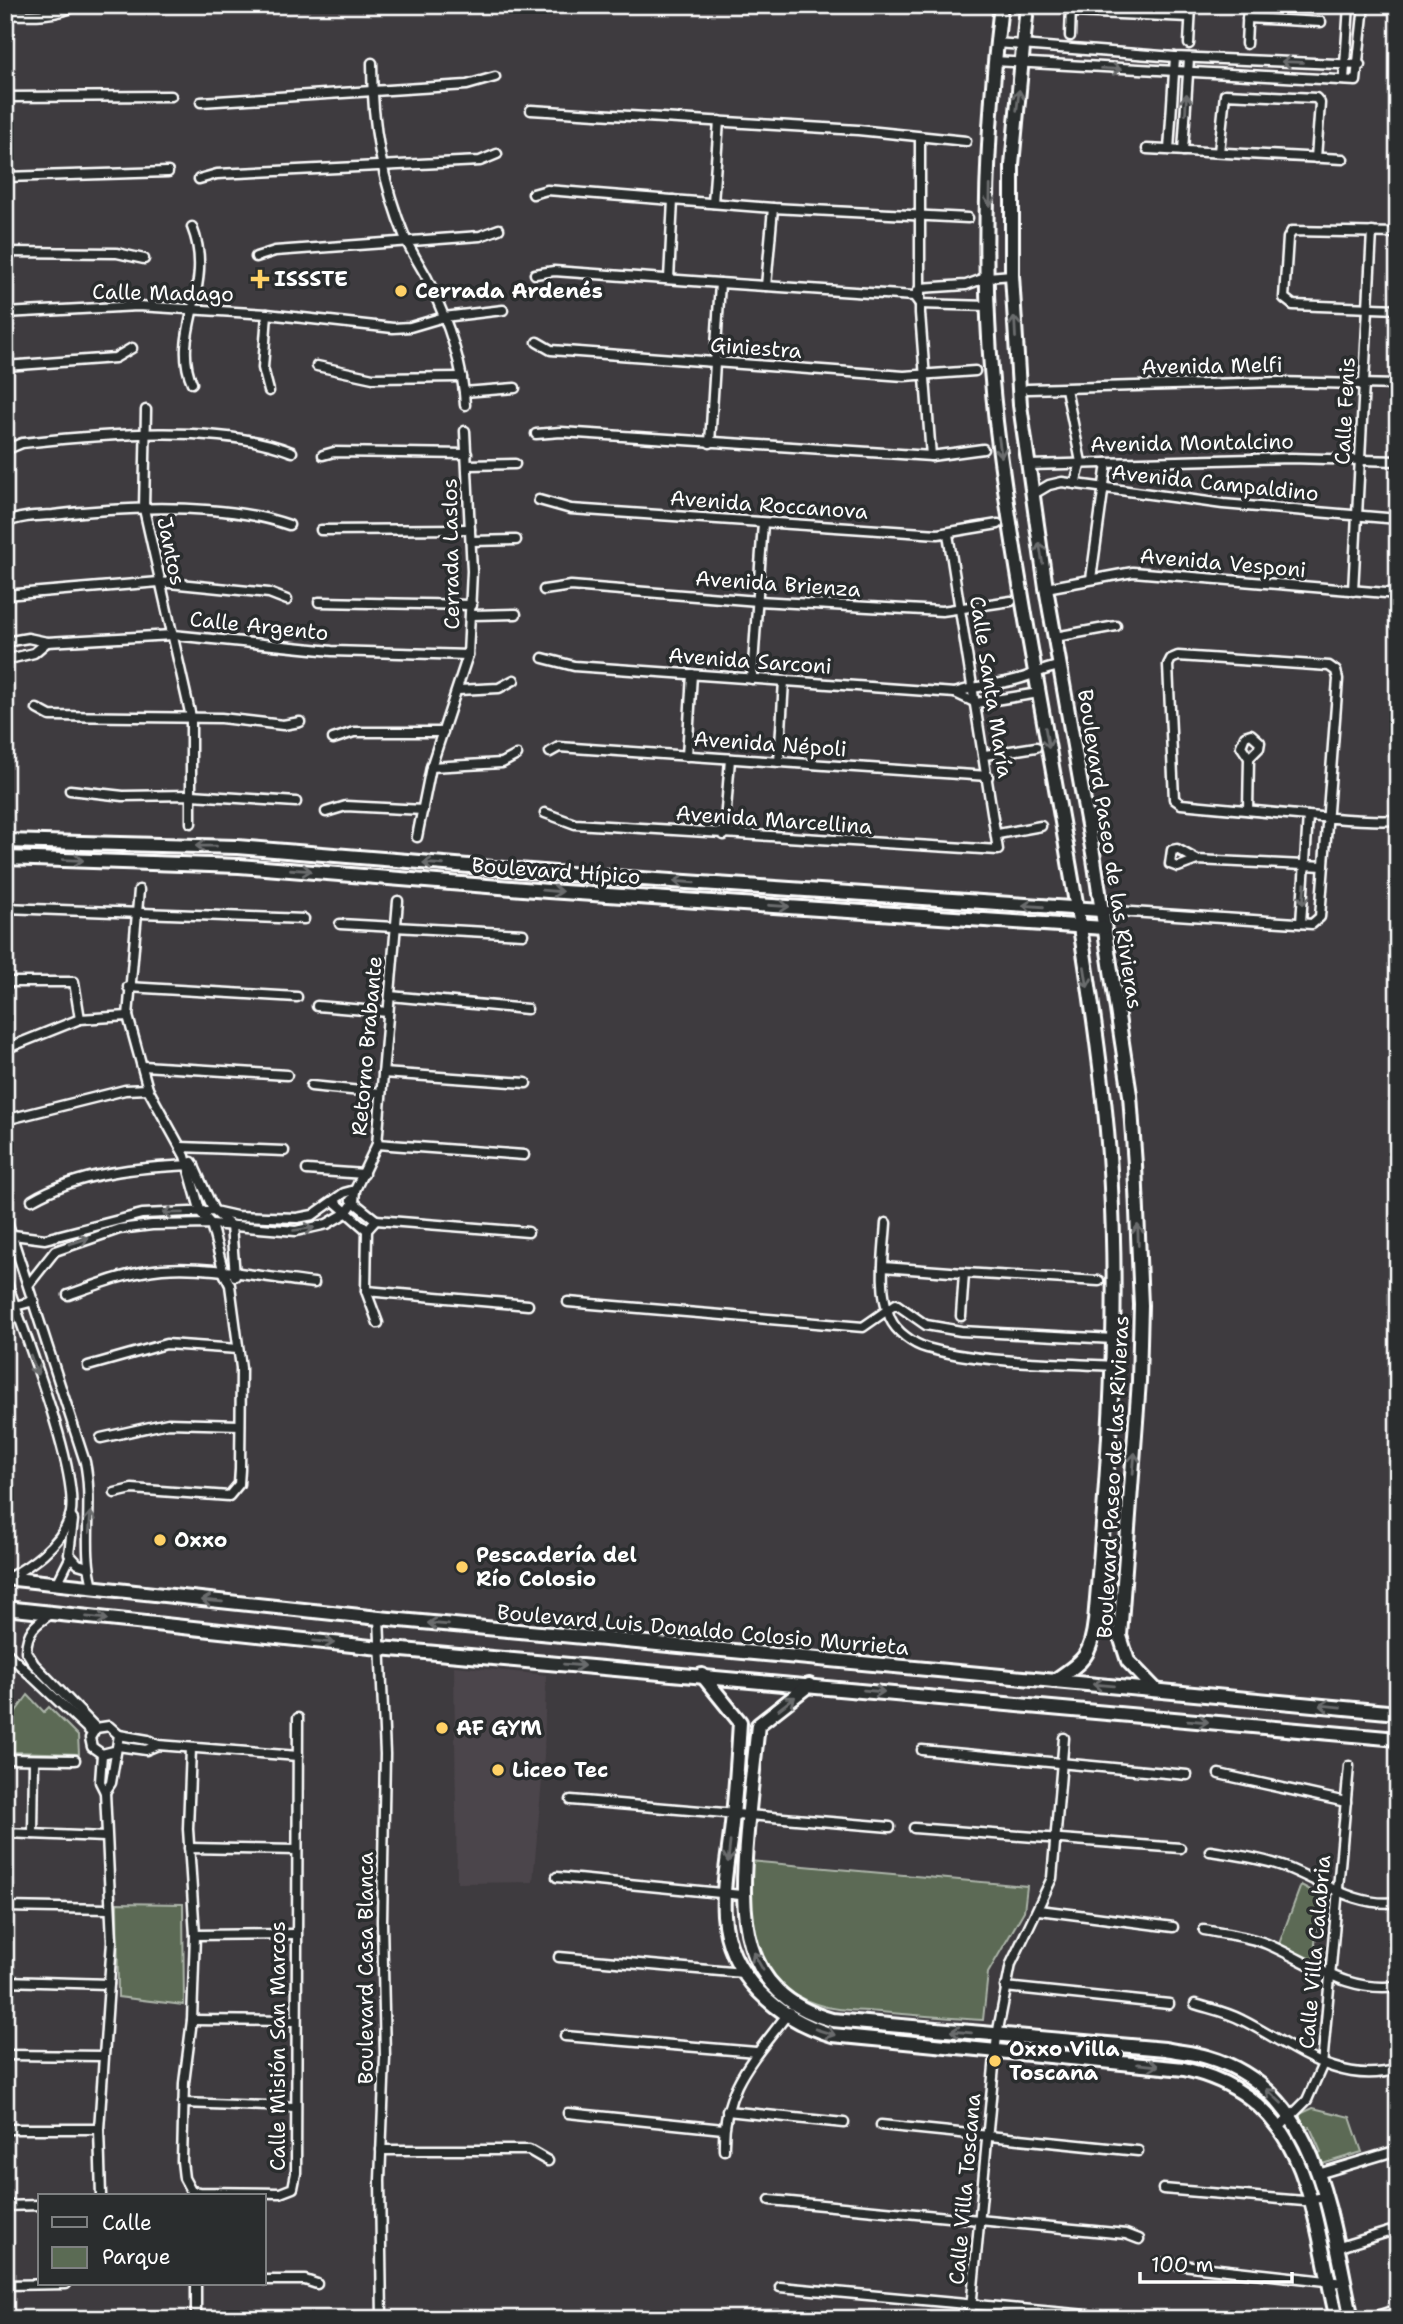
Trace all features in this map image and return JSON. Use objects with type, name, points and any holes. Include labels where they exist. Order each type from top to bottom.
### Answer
[{"type":"street","points":[[5,14],[35,15],[68,10],[77,5]]},
{"type":"street","name":"Boulevard Paseo de las Rivieras","points":[[1001,5],[994,61],[988,277],[996,408],[1102,1084],[1113,1220],[1114,1366],[1092,1644],[1086,1658],[1054,1681]]},
{"type":"street","name":"Boulevard Paseo de las Rivieras","points":[[1027,5],[1012,164],[1012,275],[1020,405],[1046,589],[1081,777],[1130,1095],[1141,1305],[1136,1437],[1120,1636],[1128,1661],[1155,1689]]},
{"type":"street","points":[[1189,44],[1191,5]]},
{"type":"street","points":[[1246,44],[1248,5]]},
{"type":"street","points":[[1344,80],[1349,5]]},
{"type":"street","points":[[994,61],[1174,73],[1358,80],[1364,5]]},
{"type":"street","points":[[1070,36],[1071,9],[1190,18]]},
{"type":"street","points":[[1247,18],[1321,22]]},
{"type":"street","points":[[996,43],[1189,58],[1360,65]]},
{"type":"street","points":[[1169,150],[1175,57]]},
{"type":"street","points":[[1183,151],[1189,58]]},
{"type":"street","points":[[372,63],[372,90],[381,167],[407,242],[444,317],[462,377],[465,405]]},
{"type":"street","points":[[201,102],[467,85],[495,77]]},
{"type":"street","points":[[1219,152],[1225,94],[1316,99],[1320,103],[1316,158]]},
{"type":"street","points":[[5,97],[171,96]]},
{"type":"street","points":[[531,110],[719,121],[966,141]]},
{"type":"street","points":[[713,203],[719,121]]},
{"type":"street","points":[[920,137],[920,304],[931,456]]},
{"type":"street","points":[[1147,149],[1343,159]]},
{"type":"street","points":[[199,179],[217,174],[480,160],[497,154]]},
{"type":"street","points":[[5,177],[169,172]]},
{"type":"street","points":[[533,194],[547,190],[773,208],[968,218]]},
{"type":"street","points":[[669,279],[673,200]]},
{"type":"street","points":[[766,286],[773,208]]},
{"type":"street","points":[[192,228],[199,244],[200,286],[189,321],[184,366],[192,383]]},
{"type":"street","points":[[256,257],[275,251],[480,236],[499,229]]},
{"type":"street","points":[[1398,233],[1296,230],[1289,233],[1284,298],[1287,304],[1398,309]]},
{"type":"street","name":"Calle Fenis","points":[[1353,591],[1372,232]]},
{"type":"street","points":[[5,251],[117,253],[144,259]]},
{"type":"street","points":[[535,274],[554,271],[914,296],[920,304]]},
{"type":"street","points":[[914,296],[920,288],[967,285],[988,277],[1012,275]]},
{"type":"street","points":[[710,443],[720,283]]},
{"type":"street","points":[[920,304],[988,306]]},
{"type":"street","name":"Calle Madago","points":[[5,313],[138,306],[195,308],[393,328],[410,327],[444,317],[503,310]]},
{"type":"street","points":[[267,314],[263,368],[269,391]]},
{"type":"street","name":"Giniestra","points":[[537,342],[551,350],[924,376],[975,371]]},
{"type":"street","points":[[5,366],[115,358],[132,348]]},
{"type":"street","points":[[317,366],[373,378],[462,377]]},
{"type":"street","name":"Avenida Melfi","points":[[1028,390],[1222,383],[1398,385]]},
{"type":"street","points":[[464,392],[515,388]]},
{"type":"street","points":[[1066,389],[1081,462],[1075,484]]},
{"type":"street","points":[[996,408],[1008,402],[1020,405]]},
{"type":"street","name":"Jantos","points":[[146,410],[144,509],[191,717],[191,823]]},
{"type":"street","name":"Cerrada Laslos","points":[[417,837],[432,767],[468,654],[472,605],[465,432]]},
{"type":"street","points":[[536,434],[561,432],[931,456],[983,449]]},
{"type":"street","points":[[5,450],[22,443],[144,434],[264,443],[292,452]]},
{"type":"street","points":[[323,455],[334,452],[467,454]]},
{"type":"street","name":"Avenida Montalcino","points":[[1029,465],[1180,459],[1398,461]]},
{"type":"street","points":[[1091,579],[1107,463]]},
{"type":"street","points":[[468,465],[515,464]]},
{"type":"street","points":[[1032,495],[1057,482],[1057,464]]},
{"type":"street","name":"Avenida Campaldino","points":[[1057,482],[1223,504],[1398,519]]},
{"type":"street","name":"Avenida Roccanova","points":[[539,500],[571,509],[948,534],[998,524]]},
{"type":"street","points":[[5,523],[78,512],[144,509],[259,517],[289,525]]},
{"type":"street","points":[[752,679],[764,523]]},
{"type":"street","points":[[321,530],[470,529]]},
{"type":"street","name":"Calle Santa María","points":[[948,534],[1000,847]]},
{"type":"street","points":[[471,541],[516,540]]},
{"type":"street","name":"Avenida Vesponi","points":[[1046,589],[1142,572],[1398,594]]},
{"type":"street","points":[[5,595],[159,582],[269,593],[287,600]]},
{"type":"street","name":"Avenida Brienza","points":[[544,590],[571,586],[758,601],[942,611],[1011,601]]},
{"type":"street","points":[[319,602],[472,605]]},
{"type":"street","points":[[472,615],[516,614]]},
{"type":"street","points":[[1055,638],[1116,626]]},
{"type":"street","name":"Calle Argento","points":[[5,642],[28,638],[47,642],[173,635],[332,651],[468,654]]},
{"type":"street","name":"Calle Argento","points":[[5,660],[34,653],[47,642]]},
{"type":"street","points":[[1101,910],[1317,922],[1324,866],[1327,817],[1336,671],[1329,666],[1178,656],[1171,659],[1168,665],[1174,799],[1181,804],[1308,816],[1327,817],[1398,820]]},
{"type":"street","name":"Avenida Sarconi","points":[[543,658],[574,666],[955,693],[1024,678],[1036,670],[1059,666]]},
{"type":"street","points":[[687,756],[692,674]]},
{"type":"street","points":[[458,690],[499,688],[514,680]]},
{"type":"street","points":[[779,762],[784,681]]},
{"type":"street","name":"Avenida Sarconi","points":[[955,693],[976,704]]},
{"type":"street","points":[[976,704],[1039,693]]},
{"type":"street","points":[[37,709],[51,716],[191,717],[283,725],[300,722]]},
{"type":"street","points":[[333,739],[340,734],[354,732],[443,732]]},
{"type":"street","name":"Avenida Népoli","points":[[550,751],[559,747],[988,776]]},
{"type":"street","points":[[985,755],[1036,747]]},
{"type":"street","points":[[432,767],[502,763],[517,755]]},
{"type":"street","points":[[1248,810],[1250,758]]},
{"type":"street","points":[[724,835],[730,759]]},
{"type":"street","points":[[70,790],[123,796],[192,795],[296,802]]},
{"type":"street","points":[[326,812],[346,806],[423,810]]},
{"type":"street","name":"Avenida Marcellina","points":[[545,813],[566,822],[724,835],[987,852],[1000,847]]},
{"type":"street","points":[[1301,923],[1308,816]]},
{"type":"street","points":[[998,834],[1041,826]]},
{"type":"street","name":"Boulevard Hípico","points":[[5,841],[237,847],[1101,910]]},
{"type":"street","name":"Boulevard Hípico","points":[[5,858],[239,866],[548,891],[1104,928]]},
{"type":"street","points":[[390,860],[390,877]]},
{"type":"street","points":[[1197,860],[1324,866]]},
{"type":"street","points":[[139,890],[128,987],[128,1016],[148,1088],[214,1211],[231,1226],[236,1275],[230,1285]]},
{"type":"street","name":"Retorno Brabante","points":[[354,1202],[355,1190],[377,1144],[398,901]]},
{"type":"street","points":[[5,908],[304,919]]},
{"type":"street","points":[[340,924],[523,934]]},
{"type":"street","points":[[5,982],[74,982],[80,1019]]},
{"type":"street","points":[[128,987],[297,997]]},
{"type":"street","points":[[390,996],[527,1009]]},
{"type":"street","points":[[317,1006],[388,1012]]},
{"type":"street","points":[[5,1049],[80,1019],[128,1016]]},
{"type":"street","points":[[143,1066],[288,1074]]},
{"type":"street","points":[[383,1073],[526,1083]]},
{"type":"street","points":[[311,1086],[382,1093]]},
{"type":"street","points":[[5,1120],[125,1090],[148,1088]]},
{"type":"street","points":[[377,1144],[524,1155]]},
{"type":"street","points":[[181,1147],[284,1151]]},
{"type":"street","points":[[32,1200],[53,1189],[119,1170],[189,1162]]},
{"type":"street","points":[[115,1493],[132,1489],[229,1496],[239,1484],[242,1386],[230,1285],[224,1273],[211,1224],[201,1213],[189,1162]]},
{"type":"street","points":[[307,1170],[364,1174]]},
{"type":"street","points":[[13,1235],[37,1240],[135,1215],[214,1211],[236,1216],[297,1218],[313,1215],[335,1202],[344,1193],[355,1190]]},
{"type":"street","points":[[344,1193],[376,1220],[528,1231]]},
{"type":"street","points":[[335,1202],[367,1230]]},
{"type":"street","points":[[29,1284],[46,1260],[65,1246],[134,1226],[211,1224],[304,1230],[327,1224],[346,1213],[354,1202]]},
{"type":"street","points":[[5,1215],[29,1284],[90,1486],[88,1567],[94,1589]]},
{"type":"street","points":[[376,1220],[367,1230],[366,1291],[378,1323]]},
{"type":"street","points":[[886,1223],[883,1267],[887,1309],[891,1321],[905,1336],[924,1347],[959,1355],[1114,1366]]},
{"type":"street","points":[[883,1267],[1098,1282]]},
{"type":"street","points":[[68,1295],[123,1276],[162,1269],[314,1283]]},
{"type":"street","points":[[961,1316],[964,1273]]},
{"type":"street","points":[[5,1277],[64,1452],[72,1488],[70,1516],[51,1545],[22,1570],[6,1578]]},
{"type":"street","points":[[366,1291],[528,1305]]},
{"type":"street","points":[[15,1306],[34,1301]]},
{"type":"street","points":[[568,1302],[863,1327],[896,1304],[926,1325],[961,1331],[1114,1339]]},
{"type":"street","points":[[88,1366],[166,1344],[238,1349]]},
{"type":"street","points":[[101,1438],[167,1423],[240,1425]]},
{"type":"street","points":[[72,1488],[90,1486]]},
{"type":"street","points":[[57,1584],[70,1558],[68,1543],[73,1520],[70,1516]]},
{"type":"street","points":[[70,1558],[88,1567]]},
{"type":"street","name":"Boulevard Luis Donaldo Colosio Murrieta","points":[[6,1578],[379,1618],[1398,1713]]},
{"type":"street","points":[[5,1608],[380,1648],[1398,1738]]},
{"type":"street","points":[[51,1614],[35,1624],[29,1633],[26,1651],[34,1664],[94,1731],[92,1747],[102,1754]]},
{"type":"street","name":"Boulevard Casa Blanca","points":[[379,1618],[385,1754],[381,2150],[383,2319]]},
{"type":"street","points":[[5,1650],[94,1731]]},
{"type":"street","points":[[940,1697],[942,1672]]},
{"type":"street","points":[[702,1675],[740,1722],[758,1726]]},
{"type":"street","points":[[810,1685],[758,1726],[741,1895],[745,1929],[760,1966],[791,2009],[832,2035],[1143,2064],[1211,2075],[1253,2098],[1280,2127],[1301,2167],[1337,2319]]},
{"type":"street","points":[[5,1749],[9,1687]]},
{"type":"street","name":"Calle Misión San Marcos","points":[[191,1748],[188,1848],[195,1935],[192,2020],[183,2103],[184,2178],[191,2191],[280,2193],[293,2188],[296,2173],[298,1718]]},
{"type":"street","points":[[740,1722],[724,1893],[727,1935],[743,1973],[772,2004],[832,2020],[1165,2049],[1206,2056],[1241,2072],[1261,2085],[1292,2115],[1318,2174],[1352,2319]]},
{"type":"street","points":[[94,1731],[109,1726],[119,1735],[148,1740],[158,1745],[298,1756]]},
{"type":"street","points":[[105,1792],[111,1783],[119,1735]]},
{"type":"street","name":"Calle Villa Toscana","points":[[970,2319],[996,2035],[1005,1987],[1016,1950],[1039,1910],[1052,1878],[1064,1738]]},
{"type":"street","points":[[102,1754],[116,1748],[146,1750],[158,1745]]},
{"type":"street","points":[[922,1750],[1187,1775]]},
{"type":"street","points":[[101,2194],[99,2129],[111,1941],[104,1837],[105,1792],[100,1782],[102,1754]]},
{"type":"street","points":[[5,1759],[75,1760]]},
{"type":"street","points":[[33,1834],[34,1760]]},
{"type":"street","points":[[737,1763],[753,1765]]},
{"type":"street","name":"Calle Villa Calabria","points":[[1280,2127],[1307,2100],[1322,2066],[1349,1766]]},
{"type":"street","points":[[1219,1774],[1346,1802]]},
{"type":"street","points":[[571,1800],[890,1827]]},
{"type":"street","points":[[914,1828],[1180,1848]]},
{"type":"street","points":[[5,1833],[104,1837]]},
{"type":"street","points":[[188,1848],[296,1850]]},
{"type":"street","points":[[1210,1851],[1276,1864],[1372,1902],[1398,1902]]},
{"type":"street","points":[[557,1877],[741,1895]]},
{"type":"street","points":[[5,1907],[108,1909]]},
{"type":"street","points":[[1039,1910],[1174,1927]]},
{"type":"street","points":[[1204,1930],[1264,1943],[1331,1977],[1362,1987],[1398,1986]]},
{"type":"street","points":[[195,1935],[296,1934]]},
{"type":"street","points":[[559,1957],[743,1973]]},
{"type":"street","points":[[5,1981],[109,1984]]},
{"type":"street","points":[[1005,1987],[1169,2004]]},
{"type":"street","points":[[1195,2004],[1237,2018],[1322,2066],[1366,2074],[1398,2069]]},
{"type":"street","points":[[724,2150],[723,2129],[739,2079],[755,2052],[791,2009]]},
{"type":"street","points":[[192,2020],[295,2021]]},
{"type":"street","points":[[565,2036],[755,2052]]},
{"type":"street","points":[[5,2055],[103,2056]]},
{"type":"street","points":[[183,2103],[295,2107]]},
{"type":"street","points":[[727,2111],[844,2123]]},
{"type":"street","points":[[568,2113],[723,2129]]},
{"type":"street","points":[[881,2125],[1138,2151]]},
{"type":"street","points":[[5,2129],[99,2129]]},
{"type":"street","points":[[381,2150],[529,2150],[548,2161]]},
{"type":"street","points":[[1318,2174],[1398,2150]]},
{"type":"street","points":[[1163,2189],[1309,2201],[1324,2197]]},
{"type":"street","points":[[770,2200],[1126,2234],[1139,2239]]},
{"type":"street","points":[[5,2206],[38,2206]]},
{"type":"street","points":[[1336,2248],[1398,2229]]},
{"type":"street","points":[[1164,2263],[1344,2283]]},
{"type":"street","points":[[266,2280],[293,2280],[317,2284]]},
{"type":"street","points":[[5,2285],[38,2284]]},
{"type":"street","points":[[196,2286],[196,2319]]},
{"type":"street","points":[[780,2287],[1130,2319]]},
{"type":"street","points":[[1368,2319],[1398,2309]]},
{"type":"shaded area","name":"Liceo Tec","points":[[454,1666],[546,1675],[544,1757],[533,1882],[457,1883]]},
{"type":"green space","points":[[28,1695],[44,1712],[49,1707],[78,1736],[79,1754],[12,1752],[14,1714]]},
{"type":"green space","points":[[749,1861],[1027,1886],[1024,1911],[988,1973],[983,2020],[840,2009],[816,2004],[794,1994],[778,1981],[765,1965],[757,1946],[749,1905]]},
{"type":"green space","points":[[1301,1885],[1320,1895],[1313,1964],[1279,1944]]},
{"type":"green space","points":[[117,1903],[183,1904],[184,2005],[118,1997]]},
{"type":"green space","points":[[1313,2108],[1350,2117],[1362,2152],[1319,2165],[1315,2155],[1321,2152],[1310,2127],[1304,2129],[1298,2119],[1300,2114]]},
{"type":"place","name":"ISSSTE","points":[[260,279]]},
{"type":"place","name":"Cerrada Ardenés","points":[[401,291]]},
{"type":"place","name":"Oxxo","points":[[160,1540]]},
{"type":"place","name":"Pescadería del Río Colosio","points":[[462,1567]]},
{"type":"place","name":"AF GYM","points":[[442,1728]]},
{"type":"place","name":"Liceo Tec","points":[[498,1770]]},
{"type":"place","name":"Oxxo Villa Toscana","points":[[995,2061]]}]
